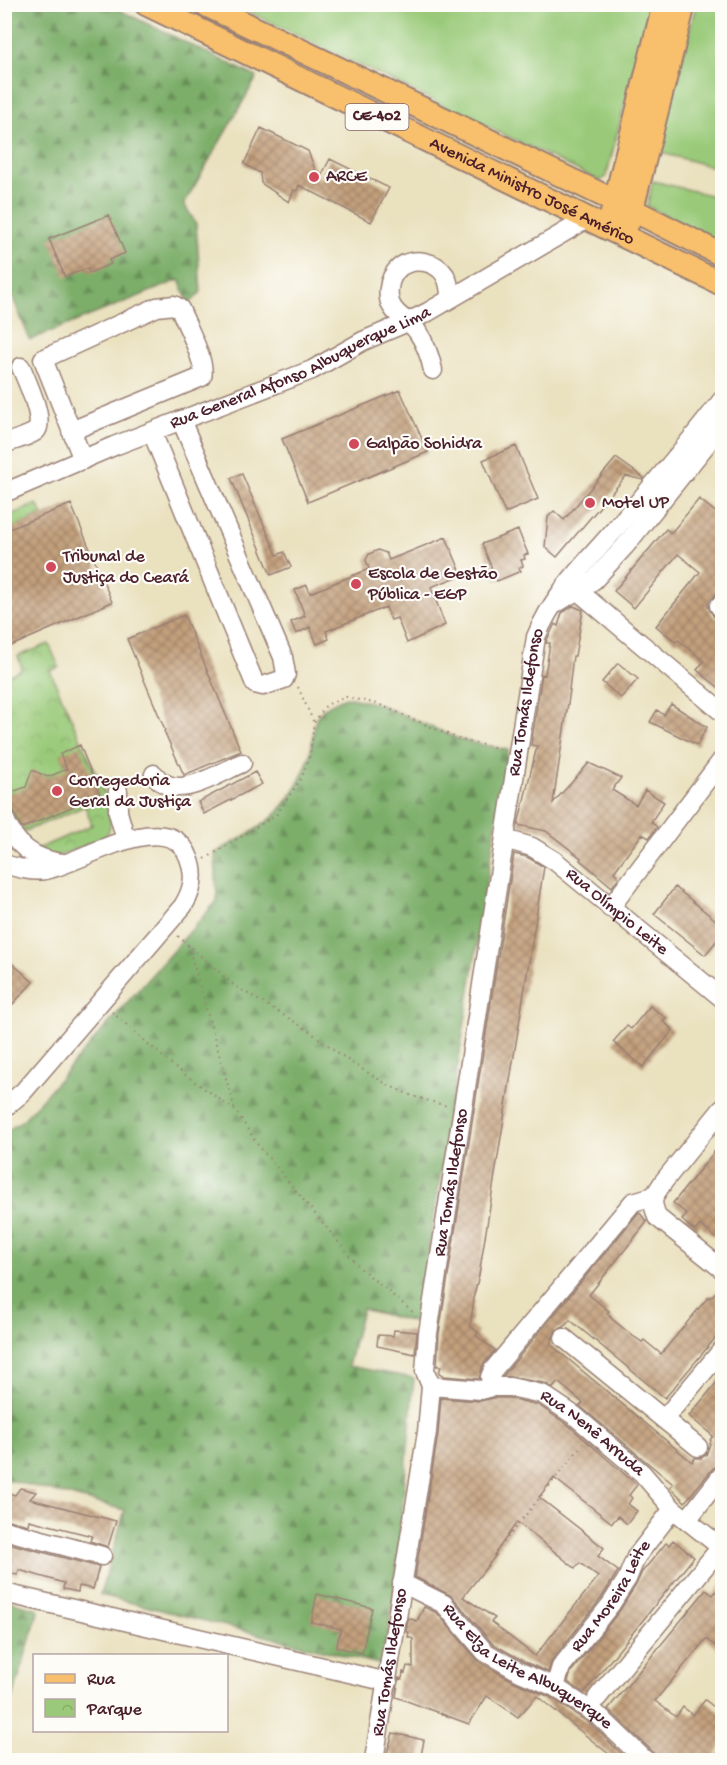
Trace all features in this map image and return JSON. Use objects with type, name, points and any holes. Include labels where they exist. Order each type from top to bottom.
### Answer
[{"type":"main road","name":"Avenida Ministro José Américo","points":[[146,4],[286,74],[723,284]]},
{"type":"main road","name":"Avenida Ministro José Américo","points":[[204,4],[624,205],[723,255]]},
{"type":"main road","points":[[624,205],[664,4]]},
{"type":"main road","points":[[617,233],[684,4]]},
{"type":"main road","points":[[286,74],[297,50]]},
{"type":"street","name":"Rua General Afonso Albuquerque Lima","points":[[4,493],[181,420],[312,370],[363,341],[410,321],[586,219]]},
{"type":"street","points":[[433,370],[427,349],[410,321],[396,313],[388,295],[389,285],[393,275],[409,262],[430,263],[446,276],[450,298]]},
{"type":"street","points":[[4,444],[33,432],[38,429],[40,423],[13,370],[164,305],[174,305],[180,309],[198,354],[202,377],[71,432]]},
{"type":"street","points":[[43,359],[83,460]]},
{"type":"street","name":"Rua Tomás Ildefonso","points":[[374,1761],[427,1432],[431,1386],[425,1371],[430,1326],[536,637],[551,606],[573,586],[611,534],[717,430],[723,400]]},
{"type":"street","points":[[152,432],[255,684],[263,686],[284,679],[286,674],[283,657],[181,420]]},
{"type":"street","name":"Rua Tomás Ildefonso","points":[[573,586],[594,580],[625,546],[665,483]]},
{"type":"street","points":[[611,534],[625,546]]},
{"type":"street","points":[[573,586],[723,712]]},
{"type":"street","points":[[610,908],[723,760]]},
{"type":"street","points":[[154,774],[164,785],[180,788],[242,763]]},
{"type":"street","points":[[118,791],[118,812],[126,840]]},
{"type":"street","points":[[4,817],[18,843],[33,854],[46,861],[68,863]]},
{"type":"street","points":[[4,864],[23,870],[44,870],[126,840],[154,834],[177,841],[187,853],[193,867],[194,878],[189,896],[167,926],[23,1092],[4,1108]]},
{"type":"street","name":"Rua Olímpio Leite","points":[[505,839],[532,847],[555,861],[723,998]]},
{"type":"street","points":[[723,1109],[672,1171],[654,1196],[653,1203],[657,1217],[723,1269]]},
{"type":"street","points":[[492,1387],[490,1377],[493,1370],[589,1253],[633,1202],[654,1196]]},
{"type":"street","points":[[564,1338],[699,1447]]},
{"type":"street","points":[[664,1419],[723,1350]]},
{"type":"street","name":"Rua Nenê Arruda","points":[[431,1386],[481,1390],[492,1387],[510,1387],[542,1394],[575,1416],[592,1433],[642,1473],[680,1515],[722,1548]]},
{"type":"street","name":"Rua Moreira Leite","points":[[555,1687],[561,1667],[611,1604],[627,1579],[636,1557],[723,1475]]},
{"type":"street","points":[[4,1530],[102,1556]]},
{"type":"street","points":[[597,1698],[722,1548]]},
{"type":"street","name":"Rua Elza Leite Albuquerque","points":[[402,1583],[444,1604],[485,1652],[520,1672],[555,1687],[600,1717],[645,1761]]},
{"type":"street","points":[[4,1593],[388,1682]]},
{"type":"path","points":[[286,674],[295,681],[314,723]]},
{"type":"path","points":[[193,867],[276,815],[302,777],[310,755],[314,723],[326,705],[346,697],[378,704],[461,740],[508,750],[518,759]]},
{"type":"path","points":[[167,926],[235,986],[308,1030],[349,1061],[388,1085],[412,1096],[464,1110]]},
{"type":"path","points":[[188,945],[236,1111],[258,1145],[360,1268],[430,1326]]},
{"type":"path","points":[[100,1003],[184,1075],[236,1111]]},
{"type":"path","points":[[496,1551],[592,1433]]},
{"type":"green space","points":[[5,5],[109,5],[257,77],[184,204],[196,224],[201,292],[189,304],[179,280],[30,340],[8,286],[5,287]]},
{"type":"green space","points":[[235,5],[650,5],[606,177],[600,181]]},
{"type":"green space","points":[[696,5],[722,5],[722,169],[658,152]]},
{"type":"green space","points":[[653,181],[722,198],[722,244],[647,206]]},
{"type":"green space","points":[[37,504],[43,515],[5,531],[5,517]]},
{"type":"green space","points":[[49,644],[59,667],[50,671],[108,800],[110,820],[105,837],[54,858],[37,849],[92,825],[85,806],[18,834],[5,801],[5,677],[22,669],[18,656]]},
{"type":"green space","points":[[346,697],[378,704],[461,740],[508,750],[417,1323],[362,1309],[348,1366],[414,1378],[396,1582],[383,1665],[100,1595],[125,1510],[5,1479],[4,1133],[24,1119],[217,901],[215,853],[265,823],[282,807],[296,787],[309,758],[318,715],[333,703]]},
{"type":"green space","points":[[5,1600],[39,1609],[5,1724]]},
{"type":"building","name":"ARCE","points":[[261,128],[308,151],[319,180],[330,159],[389,188],[371,222],[299,185],[289,202],[261,183],[260,173],[244,164]]},
{"type":"building","points":[[109,215],[125,253],[109,260],[111,264],[89,273],[88,268],[65,277],[49,239]]},
{"type":"building","name":"Galpão Sohidra","points":[[400,390],[428,452],[308,502],[282,439]]},
{"type":"building","points":[[516,446],[538,499],[505,513],[483,460]]},
{"type":"building","name":"Motel UP","points":[[616,458],[644,478],[643,480],[626,476],[557,557],[545,547],[548,517],[554,511],[564,520]]},
{"type":"building","points":[[242,474],[277,555],[284,552],[291,567],[271,575],[231,478]]},
{"type":"building","points":[[699,499],[723,518],[723,586],[707,605],[714,617],[723,620],[723,691],[697,670],[704,661],[656,626],[700,572],[678,554],[634,608],[614,591],[666,529],[671,533]]},
{"type":"building","name":"Tribunal de Justiça do Ceará","points":[[71,504],[112,602],[4,649],[4,531]]},
{"type":"building","points":[[518,530],[528,554],[524,555],[525,559],[521,560],[523,566],[519,568],[521,571],[497,581],[482,544]]},
{"type":"building","name":"Escola de Gestão Pública - EGP","points":[[446,537],[462,575],[431,587],[445,625],[407,643],[397,618],[391,620],[386,607],[326,631],[329,639],[317,644],[310,627],[296,634],[291,622],[305,616],[295,590],[307,585],[310,593],[369,569],[366,560],[369,554],[378,550],[386,553],[389,560]]},
{"type":"building","points":[[573,606],[583,610],[575,656],[573,656],[553,803],[589,763],[621,778],[612,790],[636,805],[645,790],[664,802],[651,822],[657,827],[649,838],[642,834],[614,872],[619,877],[612,887],[580,860],[581,858],[546,831],[518,825],[537,746],[531,745],[542,674],[545,675],[550,643],[546,643],[555,624],[558,626],[562,613]]},
{"type":"building","points":[[184,615],[241,751],[184,775],[127,639]]},
{"type":"building","points":[[618,663],[638,679],[621,698],[602,682]]},
{"type":"building","points":[[671,704],[707,727],[697,745],[650,722],[657,710],[664,715]]},
{"type":"building","name":"Corregedoria Geral da Justiça","points":[[80,745],[100,795],[22,828],[14,812],[8,807],[4,795],[26,787],[32,770],[48,777],[67,769],[60,754]]},
{"type":"building","points":[[255,772],[262,784],[204,814],[198,802]]},
{"type":"building","points":[[514,854],[527,857],[544,867],[470,1326],[478,1332],[476,1336],[495,1350],[483,1365],[479,1379],[444,1376],[439,1373],[441,1366],[437,1366],[439,1334]]},
{"type":"building","points":[[675,887],[723,926],[723,933],[705,955],[654,914]]},
{"type":"building","points":[[4,956],[33,982],[11,1006],[4,1001]]},
{"type":"building","points":[[650,1006],[666,1018],[663,1021],[673,1030],[643,1067],[613,1042],[627,1026],[631,1029]]},
{"type":"building","points":[[723,1141],[723,1244],[700,1225],[695,1231],[682,1220],[687,1214],[673,1203]]},
{"type":"building","points":[[639,1212],[647,1222],[589,1295],[609,1311],[607,1313],[612,1319],[661,1354],[709,1296],[710,1298],[716,1292],[723,1297],[723,1329],[665,1398],[570,1320],[564,1327],[556,1330],[550,1344],[692,1462],[695,1458],[706,1455],[713,1436],[689,1416],[723,1375],[723,1464],[713,1468],[685,1502],[670,1487],[673,1484],[580,1406],[583,1403],[558,1382],[553,1388],[544,1383],[503,1376]]},
{"type":"building","points":[[394,1330],[417,1332],[415,1354],[377,1346],[378,1335],[393,1336]]},
{"type":"building","points":[[441,1398],[480,1401],[509,1398],[538,1405],[568,1425],[637,1485],[629,1495],[632,1498],[628,1504],[637,1511],[627,1524],[618,1516],[612,1523],[554,1478],[539,1497],[604,1548],[598,1556],[618,1571],[602,1597],[552,1660],[548,1672],[492,1643],[452,1596],[415,1577],[438,1434]],"holes":[[[517,1522],[575,1568],[580,1563],[598,1577],[535,1656],[491,1622],[495,1618],[463,1597],[496,1555],[494,1555]]]},
{"type":"building","points":[[20,1488],[36,1492],[30,1499],[116,1521],[108,1547],[90,1541],[92,1536],[29,1520],[28,1525],[4,1519],[4,1492],[15,1495]]},
{"type":"building","points":[[673,1540],[694,1557],[584,1693],[568,1682],[571,1672],[620,1610],[642,1572],[666,1543],[669,1545]]},
{"type":"building","points":[[4,1542],[99,1567],[93,1589],[79,1586],[78,1592],[63,1589],[64,1583],[19,1570],[18,1575],[4,1572]]},
{"type":"building","points":[[723,1583],[723,1652],[706,1639],[655,1701],[676,1717],[683,1707],[693,1715],[705,1700],[723,1714],[723,1743],[713,1761],[656,1761],[653,1752],[608,1709],[706,1590],[713,1595]]},
{"type":"building","points":[[317,1594],[372,1608],[362,1653],[336,1647],[341,1629],[311,1622]]},
{"type":"building","points":[[424,1607],[437,1613],[479,1662],[515,1682],[550,1697],[593,1726],[629,1761],[605,1761],[610,1755],[537,1696],[518,1717],[487,1696],[469,1724],[396,1697],[399,1678],[402,1679],[407,1666],[413,1667],[413,1639],[408,1637],[409,1632],[406,1632],[408,1618],[417,1621]]},
{"type":"building","points":[[393,1733],[424,1740],[420,1761],[391,1761],[392,1754],[387,1753]]},
{"type":"place","name":"ARCE","points":[[314,177]]},
{"type":"place","name":"Galpão Sohidra","points":[[354,444]]},
{"type":"place","name":"Motel UP","points":[[590,503]]},
{"type":"place","name":"Tribunal de Justiça do Ceará","points":[[51,567]]},
{"type":"place","name":"Escola de Gestão Pública - EGP","points":[[356,584]]},
{"type":"place","name":"Corregedoria Geral da Justiça","points":[[57,791]]}]
